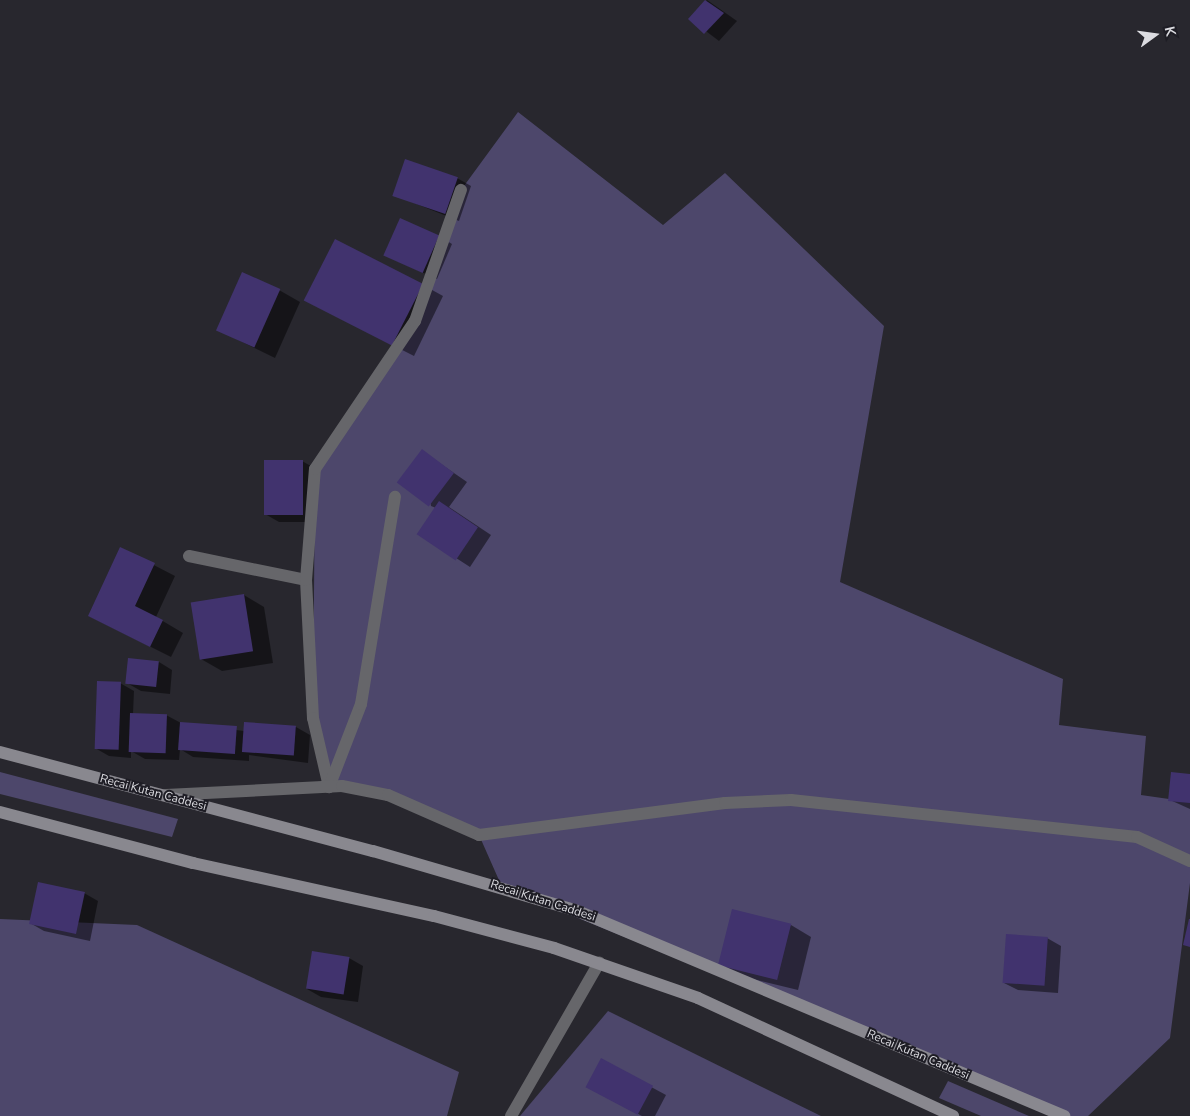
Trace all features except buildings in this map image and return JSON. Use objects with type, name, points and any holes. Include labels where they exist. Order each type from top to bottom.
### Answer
[{"type":"main road","name":"Recai Kutan Caddesi","points":[[0,752],[575,910],[1064,1116]]},
{"type":"main road","points":[[0,812],[193,863],[434,916],[599,963],[698,998],[953,1116]]},
{"type":"street","points":[[329,787],[313,718],[306,580],[315,469],[415,321],[461,190]]},
{"type":"street","points":[[329,787],[361,704],[395,497]]},
{"type":"street","points":[[189,556],[306,580]]},
{"type":"street","points":[[164,796],[329,787],[388,794],[479,835],[725,803],[790,800],[1137,837],[1190,861]]},
{"type":"street","points":[[511,1116],[599,963]]},
{"type":"shaded area","points":[[518,112],[663,225],[725,173],[884,326],[840,582],[1063,679],[1059,725],[1146,736],[1141,795],[1190,802],[1190,883],[1170,1038],[1088,1116],[1064,1116],[502,887],[479,835],[388,795],[329,787],[313,718],[315,469],[415,321],[461,190]]},
{"type":"shaded area","points":[[0,772],[178,819],[172,837],[0,794]]},
{"type":"shaded area","points":[[0,919],[137,925],[459,1072],[447,1116],[0,1116]]},
{"type":"shaded area","points":[[608,1011],[821,1116],[520,1116]]},
{"type":"shaded area","points":[[948,1081],[1029,1116],[981,1116],[939,1098]]}]
